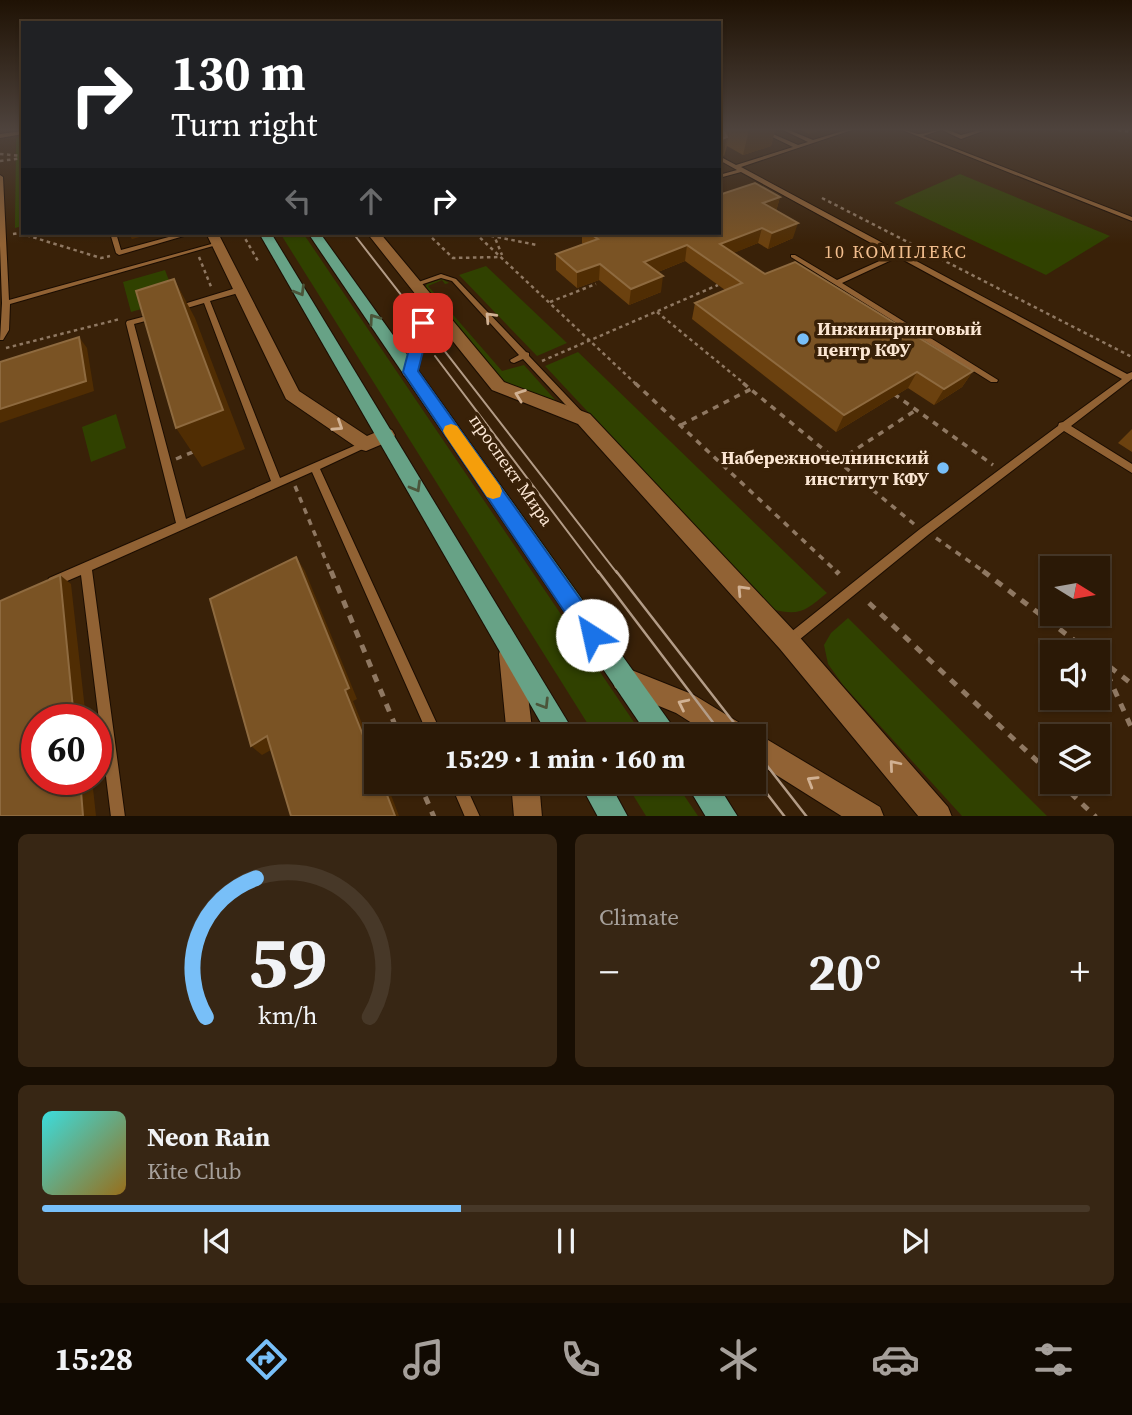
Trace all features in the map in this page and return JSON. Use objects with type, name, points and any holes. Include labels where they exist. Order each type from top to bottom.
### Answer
[{"type":"main road","points":[[266,235],[556,724]]},
{"type":"main road","name":"проспект Мира","points":[[315,235],[656,724]]},
{"type":"main road","points":[[600,794],[613,816]]},
{"type":"main road","points":[[708,794],[723,816]]},
{"type":"street","points":[[375,235],[498,386],[584,419],[788,641],[937,816]]},
{"type":"street","points":[[214,238],[292,396],[366,444],[386,435]]},
{"type":"street","points":[[410,372],[427,301]]},
{"type":"street","points":[[511,650],[519,724]]},
{"type":"street","points":[[623,679],[685,704],[718,724]]},
{"type":"street","points":[[766,753],[868,816]]},
{"type":"street","points":[[526,794],[528,816]]},
{"type":"lane","points":[[1003,168],[1132,219]]},
{"type":"lane","points":[[721,177],[739,169],[1130,376],[1002,471],[788,641]]},
{"type":"lane","points":[[0,177],[6,303],[5,330],[0,338]]},
{"type":"lane","points":[[114,235],[119,253],[176,235]]},
{"type":"lane","points":[[6,303],[214,238]]},
{"type":"lane","points":[[837,283],[898,255]]},
{"type":"lane","points":[[793,256],[994,380]]},
{"type":"lane","points":[[414,285],[441,276],[458,284],[584,419]]},
{"type":"lane","points":[[448,287],[458,284]]},
{"type":"lane","points":[[182,525],[130,323],[239,290]]},
{"type":"lane","points":[[206,300],[276,483]]},
{"type":"lane","points":[[514,360],[526,355]]},
{"type":"lane","points":[[1062,425],[1132,469]]},
{"type":"lane","points":[[37,589],[366,444]]},
{"type":"lane","points":[[314,467],[430,724]]},
{"type":"lane","points":[[86,567],[118,816]]},
{"type":"lane","points":[[462,794],[472,816]]},
{"type":"path","points":[[813,194],[1132,357]]},
{"type":"path","points":[[1,235],[21,234]]},
{"type":"path","points":[[26,235],[101,258],[119,253]]},
{"type":"path","points":[[243,235],[258,261]]},
{"type":"path","points":[[429,235],[453,257],[503,257]]},
{"type":"path","points":[[477,235],[839,575]]},
{"type":"path","points":[[482,235],[537,245]]},
{"type":"path","points":[[494,235],[503,257]]},
{"type":"path","points":[[550,302],[596,284]]},
{"type":"path","points":[[534,365],[718,285]]},
{"type":"path","points":[[657,312],[924,532],[948,544],[1074,640]]},
{"type":"path","points":[[0,350],[73,328],[123,318]]},
{"type":"path","points":[[886,388],[1002,471]]},
{"type":"path","points":[[681,425],[751,389]]},
{"type":"path","points":[[838,461],[916,410]]},
{"type":"path","points":[[166,463],[197,450]]},
{"type":"path","points":[[869,603],[1040,764]]},
{"type":"path","points":[[1110,667],[1132,684]]},
{"type":"path","points":[[1110,682],[1132,729]]},
{"type":"path","points":[[424,794],[433,816]]},
{"type":"path","points":[[1072,794],[1095,816]]},
{"type":"green space","points":[[16,168],[21,168],[21,226],[15,228]]},
{"type":"green space","points":[[960,174],[1110,236],[1046,275],[894,203]]},
{"type":"green space","points":[[281,235],[304,235],[635,724],[588,724]]},
{"type":"green space","points":[[486,266],[567,343],[537,356],[459,275]]},
{"type":"green space","points":[[165,270],[176,299],[131,312],[123,282]]},
{"type":"green space","points":[[442,279],[449,283],[445,284],[442,280],[428,286],[502,371],[524,365],[558,403],[501,380],[424,289],[427,284]]},
{"type":"green space","points":[[578,352],[827,593],[796,612],[772,609],[545,366]]},
{"type":"green space","points":[[116,414],[126,448],[91,462],[82,427]]},
{"type":"green space","points":[[848,618],[1047,816],[962,816],[843,685],[828,664],[824,645],[831,633]]},
{"type":"green space","points":[[632,794],[683,794],[698,816],[646,816]]},
{"type":"building","points":[[755,183],[780,197],[763,203],[798,223],[772,233],[762,228],[720,244],[765,274],[795,262],[973,371],[944,389],[917,372],[844,415],[695,303],[742,283],[687,245],[644,262],[663,276],[631,289],[600,264],[577,272],[556,254],[598,239],[592,235],[721,235],[722,194]]},
{"type":"building","points":[[174,279],[223,410],[176,428],[136,291]]},
{"type":"building","points":[[79,337],[86,381],[0,409],[0,362]]},
{"type":"building","points":[[296,557],[349,688],[345,690],[364,738],[364,794],[387,794],[395,816],[291,816],[267,736],[251,746],[210,599]]},
{"type":"building","points":[[60,575],[73,704],[21,704],[21,795],[81,795],[83,816],[0,816],[0,601]]},
{"type":"tram line","points":[[355,235],[617,573]]},
{"type":"tram line","points":[[435,356],[599,573]]},
{"type":"tram line","points":[[598,571],[714,724]]},
{"type":"tram line","points":[[616,571],[735,724]]},
{"type":"tram line","points":[[766,764],[806,816]]},
{"type":"tram line","points":[[766,792],[784,816]]},
{"type":"slow traffic","points":[[451,431],[493,491]]},
{"type":"place","name":"Инжиниринговый центр КФУ","points":[[803,339]]},
{"type":"place","name":"Набережночелнинский институт КФУ","points":[[943,468]]},
{"type":"district","name":"10 КОМПЛЕКС","points":[[896,252]]},
{"type":"route","points":[[423,323],[410,372],[592,635]]}]
